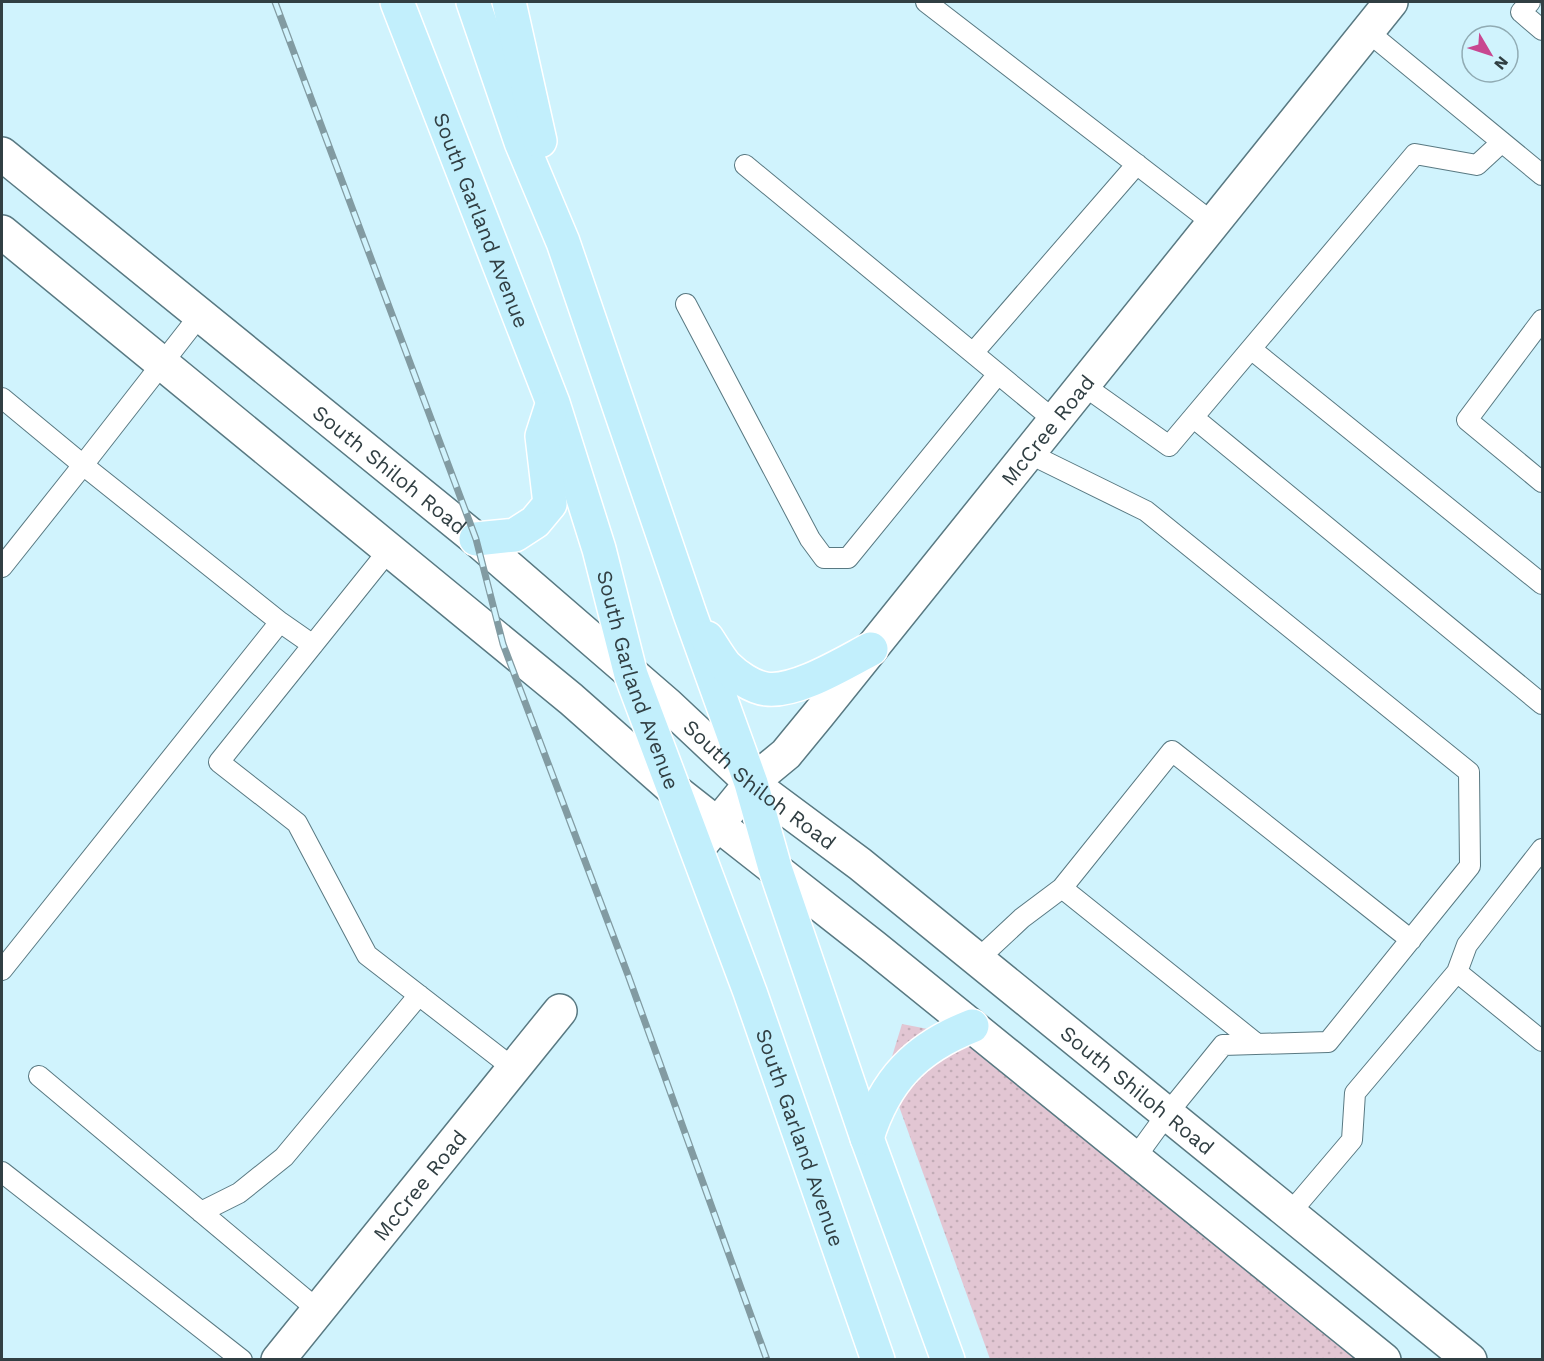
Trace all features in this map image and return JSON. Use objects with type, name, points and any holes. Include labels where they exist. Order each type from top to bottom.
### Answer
[{"type":"main road","name":"South Garland Avenue","points":[[397,2],[553,403],[599,549],[632,675],[750,992],[878,1359]]},
{"type":"main road","points":[[474,2],[521,142],[563,242],[690,614],[751,783],[775,868],[867,1138],[948,1359]]},
{"type":"main road","points":[[509,2],[563,242]]},
{"type":"main road","name":"McCree Road","points":[[696,850],[751,783],[786,754],[1391,2]]},
{"type":"main road","name":"South Shiloh Road","points":[[2,154],[476,538],[668,705],[751,783],[860,864],[1470,1359]]},
{"type":"main road","points":[[3,236],[163,364],[571,699],[717,825],[775,868],[1384,1359]]},
{"type":"main road","points":[[476,538],[515,536],[535,522],[550,504],[542,436],[553,403]]},
{"type":"main road","points":[[690,614],[725,665],[744,680],[766,689],[792,686],[818,677],[871,649]]},
{"type":"main road","name":"McCree Road","points":[[278,1359],[560,1011]]},
{"type":"main road","points":[[867,1138],[884,1096],[912,1060],[950,1034],[972,1026]]},
{"type":"lane","points":[[926,2],[1213,223]]},
{"type":"lane","points":[[1530,2],[1521,12],[1542,30]]},
{"type":"lane","points":[[1367,32],[1542,175]]},
{"type":"lane","points":[[1083,385],[1169,446],[1415,154],[1477,165],[1502,142]]},
{"type":"lane","points":[[973,353],[1137,164]]},
{"type":"lane","points":[[745,165],[1054,420]]},
{"type":"lane","points":[[686,304],[810,540],[824,558],[848,558],[998,374]]},
{"type":"lane","points":[[2,567],[200,315]]},
{"type":"lane","points":[[1542,320],[1467,420],[1542,482]]},
{"type":"lane","points":[[1251,349],[1542,584]]},
{"type":"lane","points":[[2,398],[280,622],[313,645]]},
{"type":"lane","points":[[1194,418],[1542,704]]},
{"type":"lane","points":[[1028,453],[1146,511],[1469,772],[1470,866],[1328,1042],[1223,1045],[1135,1158]]},
{"type":"lane","points":[[389,550],[219,762],[297,823],[367,955],[513,1068]]},
{"type":"lane","points":[[2,969],[280,622]]},
{"type":"lane","points":[[977,960],[1022,918],[1062,888],[1172,751],[1410,940]]},
{"type":"lane","points":[[1290,1214],[1352,1140],[1355,1093],[1457,972],[1467,945],[1542,849]]},
{"type":"lane","points":[[1062,888],[1257,1044]]},
{"type":"lane","points":[[1457,972],[1542,1041]]},
{"type":"lane","points":[[201,1212],[239,1193],[285,1157],[419,995]]},
{"type":"lane","points":[[39,1076],[318,1310]]},
{"type":"lane","points":[[2,1172],[242,1359]]},
{"type":"shaded area","points":[[902,1024],[959,1035],[1359,1359],[990,1359],[887,1073]]},
{"type":"railway","points":[[275,2],[476,539],[503,644],[628,975],[767,1360]]}]
